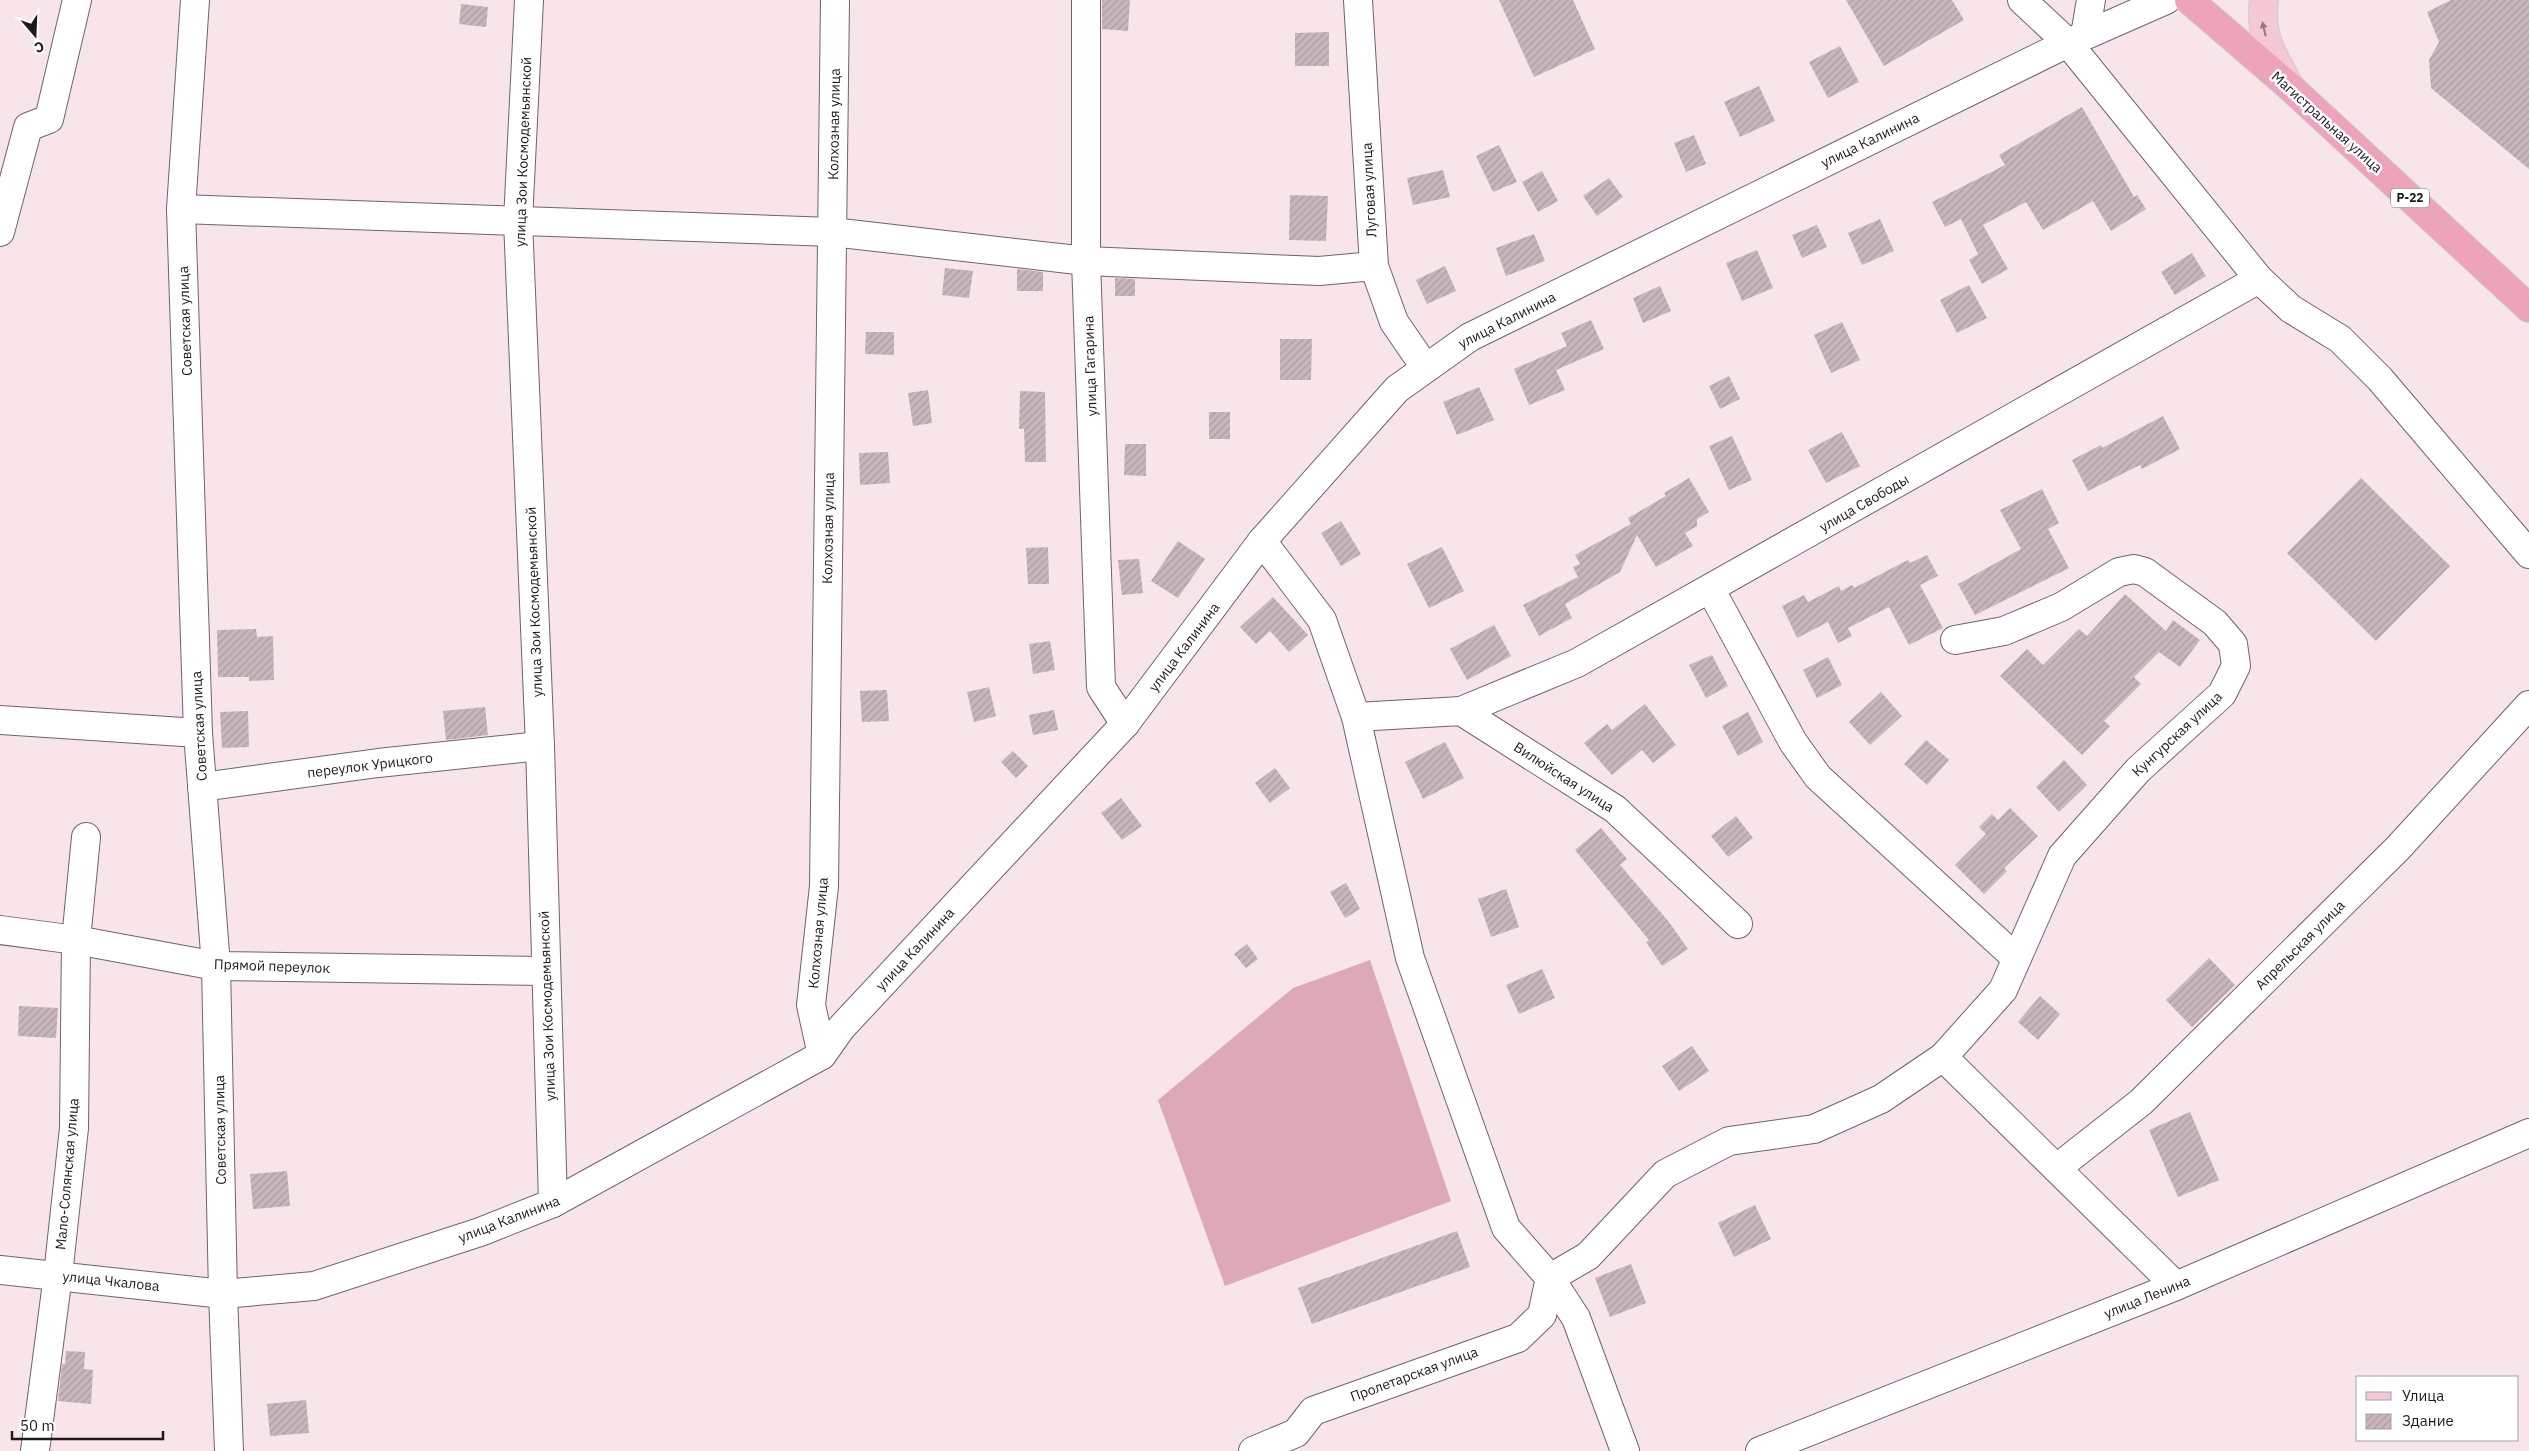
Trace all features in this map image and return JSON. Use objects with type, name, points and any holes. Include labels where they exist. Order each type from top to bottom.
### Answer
[{"type":"highway","name":"Магистральная улица","points":[[2188,0],[2290,88],[2529,308]]},
{"type":"main road","points":[[2264,0],[2261,20],[2267,44],[2290,88]]},
{"type":"street","points":[[0,232],[28,127],[49,119],[78,0]]},
{"type":"street","name":"Советская улица","points":[[195,0],[181,210],[198,733],[216,966],[222,1294],[229,1451]]},
{"type":"street","name":"улица Зои Космодемьянской","points":[[529,0],[518,221],[540,746],[554,1204]]},
{"type":"street","name":"Колхозная улица","points":[[822,1055],[811,1005],[824,886],[835,0]]},
{"type":"street","name":"улица Гагарина","points":[[1086,0],[1086,262],[1101,687],[1125,724]]},
{"type":"street","name":"Луговая улица","points":[[1358,0],[1374,266],[1394,322],[1426,367]]},
{"type":"street","points":[[2022,0],[2076,39],[2259,279],[2291,308],[2340,339],[2373,372],[2529,554]]},
{"type":"street","points":[[2076,39],[2091,0]]},
{"type":"street","name":"улица Калинина","points":[[222,1294],[314,1286],[480,1232],[554,1204],[822,1055],[841,1028],[1125,724],[1262,541],[1397,389],[1470,337],[2076,39],[2166,0]]},
{"type":"street","points":[[181,210],[832,232],[1086,262],[1319,271],[1374,266]]},
{"type":"street","name":"улица Свободы","points":[[1462,711],[1578,663],[1711,590],[2259,279]]},
{"type":"street","points":[[1262,541],[1322,620],[1356,717],[1410,958],[1506,1228],[1550,1278],[1576,1318],[1625,1451]]},
{"type":"street","name":"Кунгурская улица","points":[[1550,1278],[1588,1256],[1664,1174],[1729,1141],[1814,1129],[1881,1098],[1942,1057],[2003,990],[2062,856],[2138,770],[2222,694],[2236,666],[2233,644],[2215,623],[2145,572],[2134,569],[2119,572],[2061,607],[2004,631],[1955,640]]},
{"type":"street","points":[[1711,590],[1793,742],[1818,777],[2016,958]]},
{"type":"street","name":"Апрельская улица","points":[[2056,1168],[2141,1102],[2398,848],[2529,705]]},
{"type":"street","points":[[1356,717],[1462,711]]},
{"type":"street","name":"Вилюйская улица","points":[[1462,711],[1615,809],[1738,924]]},
{"type":"street","points":[[0,720],[198,733]]},
{"type":"street","name":"переулок Урицкого","points":[[202,787],[378,763],[540,746]]},
{"type":"street","name":"Мало-Солянская улица","points":[[35,1451],[58,1275],[74,1128],[76,940],[86,837]]},
{"type":"street","name":"Прямой переулок","points":[[0,930],[76,940],[216,966],[546,971]]},
{"type":"street","points":[[1942,1057],[2176,1286]]},
{"type":"street","name":"улица Ленина","points":[[1760,1451],[2176,1286],[2529,1133]]},
{"type":"street","name":"улица Чкалова","points":[[0,1270],[222,1294]]},
{"type":"street","name":"Пролетарская улица","points":[[1253,1451],[1296,1433],[1313,1411],[1518,1338],[1542,1315],[1550,1278]]},
{"type":"shaded area","points":[[1370,960],[1451,1201],[1225,1286],[1158,1100],[1293,988]]},
{"type":"building","points":[[1102,0],[1130,0],[1128,31],[1102,29]]},
{"type":"building","points":[[1499,0],[1573,0],[1595,49],[1534,77]]},
{"type":"building","points":[[1846,0],[1952,0],[1964,20],[1884,66]]},
{"type":"building","points":[[2451,0],[2529,0],[2529,169],[2431,88],[2429,60],[2439,42],[2427,12]]},
{"type":"building","points":[[461,4],[488,7],[486,27],[459,24]]},
{"type":"building","points":[[1329,32],[1329,66],[1295,66],[1295,33]]},
{"type":"building","points":[[1840,46],[1859,82],[1828,98],[1809,62]]},
{"type":"building","points":[[1759,86],[1775,121],[1740,137],[1724,102]]},
{"type":"building","points":[[2082,107],[2134,197],[2137,195],[2146,209],[2111,231],[2093,201],[2043,230],[2026,202],[1983,225],[2008,269],[1982,284],[1969,260],[1978,254],[1961,219],[1945,227],[1932,202],[2005,165],[1999,155]]},
{"type":"building","points":[[1694,135],[1706,164],[1686,172],[1674,143]]},
{"type":"building","points":[[1499,145],[1517,182],[1493,192],[1476,156]]},
{"type":"building","points":[[1443,170],[1450,197],[1413,205],[1407,178]]},
{"type":"building","points":[[1542,171],[1558,201],[1538,212],[1522,182]]},
{"type":"building","points":[[1609,178],[1623,197],[1597,216],[1583,196]]},
{"type":"building","points":[[1290,195],[1328,196],[1326,241],[1289,240]]},
{"type":"building","points":[[1880,219],[1894,251],[1862,265],[1848,233]]},
{"type":"building","points":[[1817,225],[1827,247],[1802,258],[1792,235]]},
{"type":"building","points":[[1534,234],[1545,261],[1506,276],[1496,248]]},
{"type":"building","points":[[1757,250],[1773,288],[1742,301],[1726,263]]},
{"type":"building","points":[[2192,253],[2206,276],[2175,295],[2161,272]]},
{"type":"building","points":[[1445,266],[1456,291],[1427,304],[1416,280]]},
{"type":"building","points":[[945,268],[973,271],[969,298],[942,295]]},
{"type":"building","points":[[1017,269],[1043,272],[1043,291],[1017,291]]},
{"type":"building","points":[[1115,278],[1135,279],[1135,296],[1115,296]]},
{"type":"building","points":[[1969,285],[1987,318],[1957,333],[1940,300]]},
{"type":"building","points":[[1660,286],[1671,311],[1643,323],[1633,298]]},
{"type":"building","points":[[1591,320],[1604,349],[1556,370],[1565,390],[1529,405],[1514,369],[1567,346],[1561,333]]},
{"type":"building","points":[[1842,322],[1860,360],[1831,373],[1814,335]]},
{"type":"building","points":[[866,332],[894,332],[894,355],[865,354]]},
{"type":"building","points":[[1280,339],[1312,339],[1311,380],[1280,380]]},
{"type":"building","points":[[1729,376],[1740,399],[1720,409],[1709,386]]},
{"type":"building","points":[[1479,387],[1494,420],[1457,435],[1443,402]]},
{"type":"building","points":[[928,390],[932,423],[913,426],[908,393]]},
{"type":"building","points":[[1020,391],[1045,392],[1046,462],[1025,462],[1024,429],[1019,429]]},
{"type":"building","points":[[1209,412],[1230,412],[1230,439],[1209,439]]},
{"type":"building","points":[[2163,416],[2180,449],[2142,469],[2140,465],[2088,491],[2072,460],[2101,445],[2102,448]]},
{"type":"building","points":[[1842,432],[1860,466],[1826,483],[1808,450]]},
{"type":"building","points":[[1732,436],[1752,480],[1729,490],[1709,446]]},
{"type":"building","points":[[1125,444],[1146,444],[1146,476],[1124,475]]},
{"type":"building","points":[[888,452],[890,483],[860,485],[859,453]]},
{"type":"building","points":[[1689,478],[1709,512],[1697,519],[1697,526],[1685,533],[1693,546],[1656,567],[1637,535],[1620,572],[1565,604],[1572,618],[1539,636],[1523,605],[1578,577],[1573,567],[1580,564],[1575,555],[1631,524],[1628,518],[1666,496],[1664,493]]},
{"type":"building","points":[[2361,478],[2450,566],[2376,641],[2287,553]]},
{"type":"building","points":[[2042,489],[2059,523],[2048,529],[2069,568],[1975,615],[1958,584],[2021,549],[2000,510]]},
{"type":"building","points":[[1341,521],[1361,554],[1341,566],[1321,533]]},
{"type":"building","points":[[1178,541],[1205,559],[1178,598],[1151,581]]},
{"type":"building","points":[[1048,547],[1049,584],[1028,584],[1026,548]]},
{"type":"building","points":[[1442,547],[1464,591],[1429,608],[1407,564]]},
{"type":"building","points":[[1927,555],[1938,576],[1920,585],[1943,628],[1909,645],[1889,607],[1848,628],[1852,636],[1838,643],[1828,622],[1797,638],[1782,606],[1804,595],[1808,602],[1839,586],[1841,591],[1852,585],[1854,588],[1908,560],[1910,563]]},
{"type":"building","points":[[1139,559],[1143,593],[1122,595],[1118,560]]},
{"type":"building","points":[[2125,594],[2166,631],[2173,620],[2200,640],[2180,667],[2159,652],[2134,677],[2141,684],[2104,721],[2110,726],[2082,755],[2000,676],[2027,649],[2043,665],[2079,629],[2087,636]]},
{"type":"building","points":[[1273,597],[1308,635],[1289,652],[1270,631],[1256,644],[1240,627]]},
{"type":"building","points":[[1494,625],[1511,656],[1467,680],[1450,649]]},
{"type":"building","points":[[256,629],[257,637],[273,636],[274,680],[249,681],[249,677],[218,677],[217,630]]},
{"type":"building","points":[[1050,641],[1055,670],[1033,674],[1029,644]]},
{"type":"building","points":[[1712,655],[1728,686],[1706,698],[1689,665]]},
{"type":"building","points":[[1828,657],[1842,685],[1817,698],[1803,670]]},
{"type":"building","points":[[989,687],[996,716],[974,722],[967,692]]},
{"type":"building","points":[[887,690],[889,721],[862,722],[860,691]]},
{"type":"building","points":[[1881,692],[1902,716],[1870,745],[1849,722]]},
{"type":"building","points":[[1645,704],[1676,745],[1653,763],[1642,750],[1612,775],[1584,743],[1607,724],[1612,730]]},
{"type":"building","points":[[485,707],[488,735],[446,740],[443,711]]},
{"type":"building","points":[[1054,710],[1058,730],[1033,735],[1029,715]]},
{"type":"building","points":[[248,711],[249,747],[222,748],[220,712]]},
{"type":"building","points":[[1748,712],[1763,742],[1738,756],[1722,726]]},
{"type":"building","points":[[1926,740],[1949,760],[1927,785],[1904,764]]},
{"type":"building","points":[[1445,742],[1464,778],[1423,799],[1405,762]]},
{"type":"building","points":[[1013,751],[1028,766],[1016,778],[1001,762]]},
{"type":"building","points":[[2064,760],[2087,785],[2059,812],[2036,787]]},
{"type":"building","points":[[1275,768],[1290,788],[1270,803],[1255,783]]},
{"type":"building","points":[[1121,798],[1142,826],[1122,840],[1101,813]]},
{"type":"building","points":[[2010,808],[2038,836],[2004,868],[2007,871],[1984,894],[1955,865],[1986,834],[1979,827],[1992,814],[1998,820]]},
{"type":"building","points":[[1736,816],[1753,838],[1728,857],[1711,836]]},
{"type":"building","points":[[1601,828],[1627,859],[1620,865],[1669,922],[1688,949],[1662,966],[1646,942],[1649,940],[1575,850]]},
{"type":"building","points":[[1346,883],[1360,909],[1345,918],[1330,892]]},
{"type":"building","points":[[1506,889],[1519,927],[1491,937],[1478,899]]},
{"type":"building","points":[[1247,944],[1258,959],[1246,968],[1234,954]]},
{"type":"building","points":[[2209,958],[2235,985],[2192,1027],[2166,1000]]},
{"type":"building","points":[[1542,969],[1555,998],[1519,1014],[1506,985]]},
{"type":"building","points":[[2040,996],[2060,1014],[2038,1040],[2018,1022]]},
{"type":"building","points":[[19,1006],[58,1008],[56,1038],[18,1036]]},
{"type":"building","points":[[1692,1046],[1709,1071],[1679,1091],[1662,1066]]},
{"type":"building","points":[[2190,1112],[2219,1180],[2178,1197],[2149,1130]]},
{"type":"building","points":[[287,1171],[290,1206],[253,1209],[250,1174]]},
{"type":"building","points":[[1755,1205],[1771,1239],[1734,1257],[1718,1223]]},
{"type":"building","points":[[1457,1231],[1470,1267],[1312,1324],[1298,1288]]},
{"type":"building","points":[[1631,1264],[1646,1303],[1610,1317],[1595,1278]]},
{"type":"building","points":[[66,1351],[85,1352],[84,1369],[93,1370],[91,1404],[58,1401],[62,1364],[65,1364]]},
{"type":"building","points":[[306,1400],[309,1433],[270,1436],[267,1404]]}]
